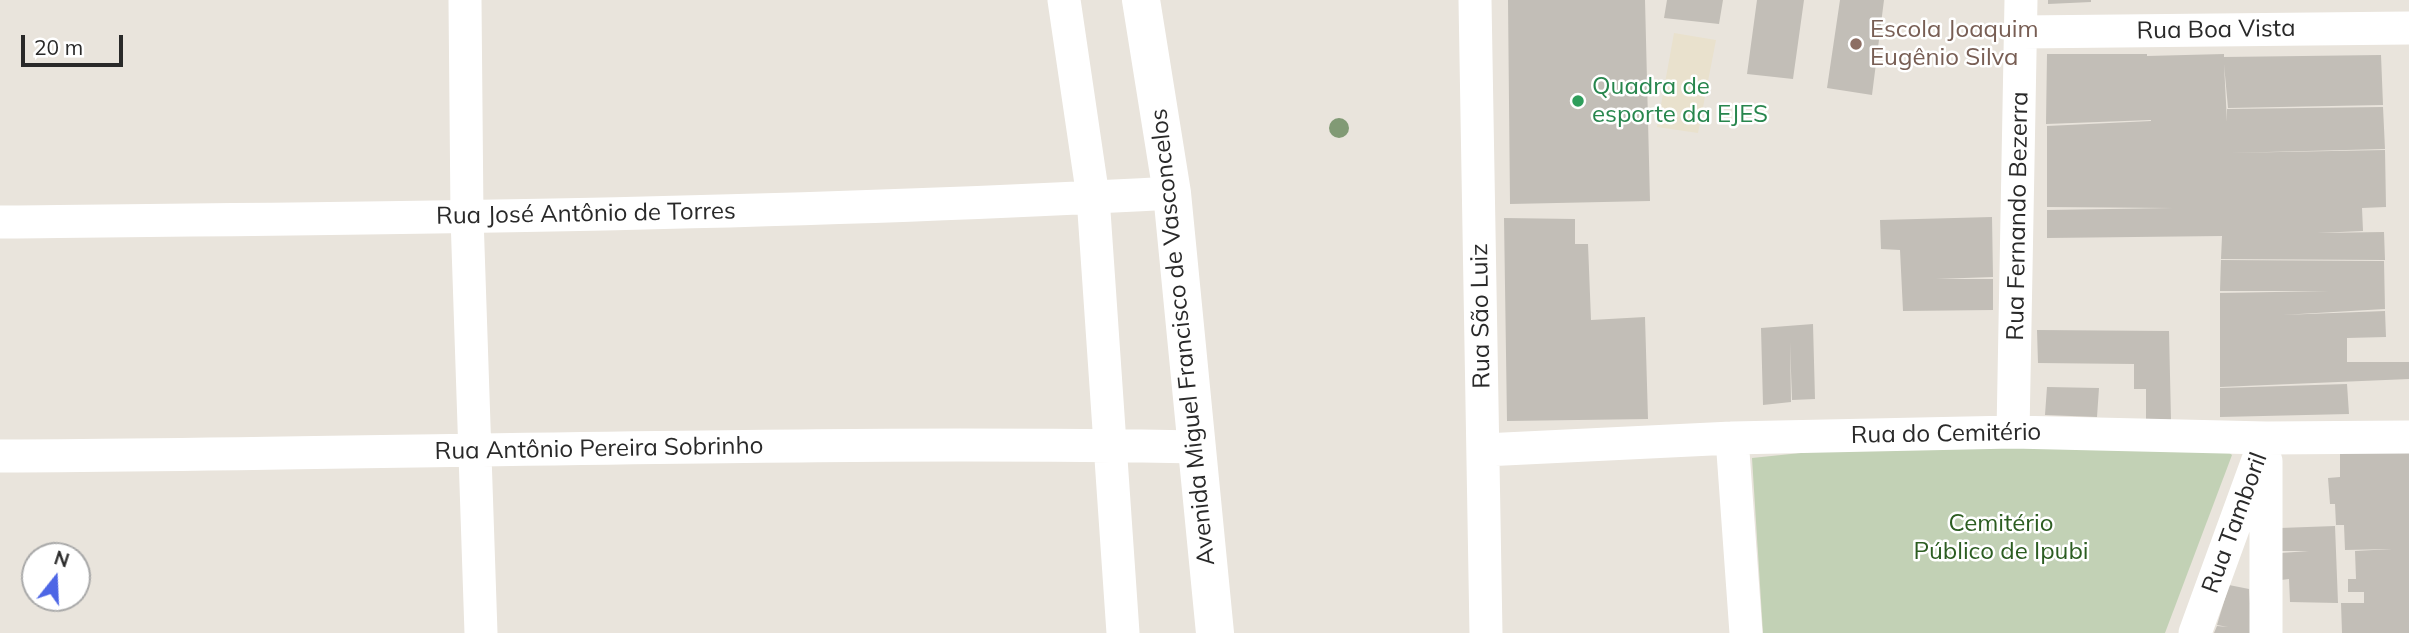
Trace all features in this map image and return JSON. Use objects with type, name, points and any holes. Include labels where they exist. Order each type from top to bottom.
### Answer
[{"type":"street","points":[[465,0],[467,217],[481,633]]},
{"type":"street","points":[[1064,0],[1093,197],[1123,633]]},
{"type":"street","name":"Avenida Miguel Francisco de Vasconcelos","points":[[1141,0],[1172,192],[1215,633]]},
{"type":"street","name":"Rua São Luiz","points":[[1475,0],[1486,633]]},
{"type":"street","name":"Rua Boa Vista","points":[[2022,16],[2409,28]]},
{"type":"street","name":"Rua Fernando Bezerra","points":[[2013,432],[2022,16]]},
{"type":"street","name":"Rua José Antônio de Torres","points":[[0,222],[467,217],[763,210],[1172,192]]},
{"type":"street","name":"Rua do Cemitério","points":[[1483,450],[1732,438],[2013,432],[2266,438],[2409,438]]},
{"type":"street","points":[[1732,438],[1746,633]]},
{"type":"street","name":"Rua Tamboril","points":[[2194,633],[2266,438]]},
{"type":"street","name":"Rua Tamboril","points":[[2266,438],[2266,633]]},
{"type":"street","name":"Rua Antônio Pereira Sobrinho","points":[[0,456],[474,452],[838,444],[1198,447]]},
{"type":"shaded area","points":[[1674,33],[1716,40],[1698,133],[1657,127]]},
{"type":"green space","name":"Cemitério Público de Ipubi","points":[[1868,446],[2222,447],[2232,455],[2165,633],[1763,633],[1752,458]]},
{"type":"building","name":"Quadra de esporte da EJES","points":[[1508,0],[1645,0],[1650,201],[1510,204]]},
{"type":"building","points":[[1667,0],[1723,0],[1719,24],[1664,18]]},
{"type":"building","name":"Escola Joaquim Eugênio Silva","points":[[1757,0],[1804,0],[1793,79],[1747,74]]},
{"type":"building","name":"Escola Joaquim Eugênio Silva","points":[[1840,0],[1884,0],[1872,95],[1827,88]]},
{"type":"building","points":[[2048,0],[2091,0],[2091,2],[2048,4]]},
{"type":"building","points":[[2047,54],[2224,54],[2224,57],[2381,55],[2383,105],[2228,108],[2224,64],[2227,122],[2227,109],[2383,107],[2385,149],[2228,153],[2385,150],[2386,207],[2362,208],[2363,231],[2317,233],[2384,232],[2385,260],[2221,259],[2222,236],[2047,238],[2047,210],[2173,208],[2047,207],[2047,126],[2151,120],[2046,124]]},
{"type":"building","points":[[1992,217],[1993,277],[1936,279],[1993,279],[1993,310],[1903,311],[1900,250],[1881,249],[1880,220]]},
{"type":"building","points":[[1504,218],[1575,219],[1575,244],[1588,244],[1591,320],[1645,317],[1648,419],[1507,421]]},
{"type":"building","points":[[2221,260],[2384,261],[2385,309],[2282,315],[2385,311],[2386,337],[2347,338],[2347,362],[2409,362],[2409,379],[2220,387],[2220,293],[2329,291],[2220,291]]},
{"type":"building","points":[[1813,324],[1815,399],[1792,400],[1790,342],[1791,402],[1763,405],[1761,328]]},
{"type":"building","points":[[2037,330],[2169,331],[2171,420],[2146,419],[2146,389],[2134,389],[2134,364],[2038,363]]},
{"type":"building","points":[[2347,384],[2349,414],[2220,417],[2220,388]]},
{"type":"building","points":[[2047,387],[2099,388],[2097,417],[2045,415]]},
{"type":"building","points":[[2409,446],[2409,633],[2342,633],[2341,603],[2364,603],[2364,592],[2348,592],[2348,579],[2356,579],[2355,551],[2392,549],[2345,550],[2344,525],[2336,525],[2335,504],[2330,504],[2328,478],[2340,477],[2340,450]]},
{"type":"building","points":[[2335,526],[2338,603],[2290,602],[2289,579],[2281,580],[2281,553],[2309,551],[2280,551],[2280,528]]},
{"type":"building","points":[[2229,585],[2249,589],[2252,633],[2214,633],[2217,626],[2228,627],[2217,625]]},
{"type":"place","name":"Escola Joaquim Eugênio Silva","points":[[1856,44]]},
{"type":"place","name":"Quadra de esporte da EJES","points":[[1578,101]]}]
